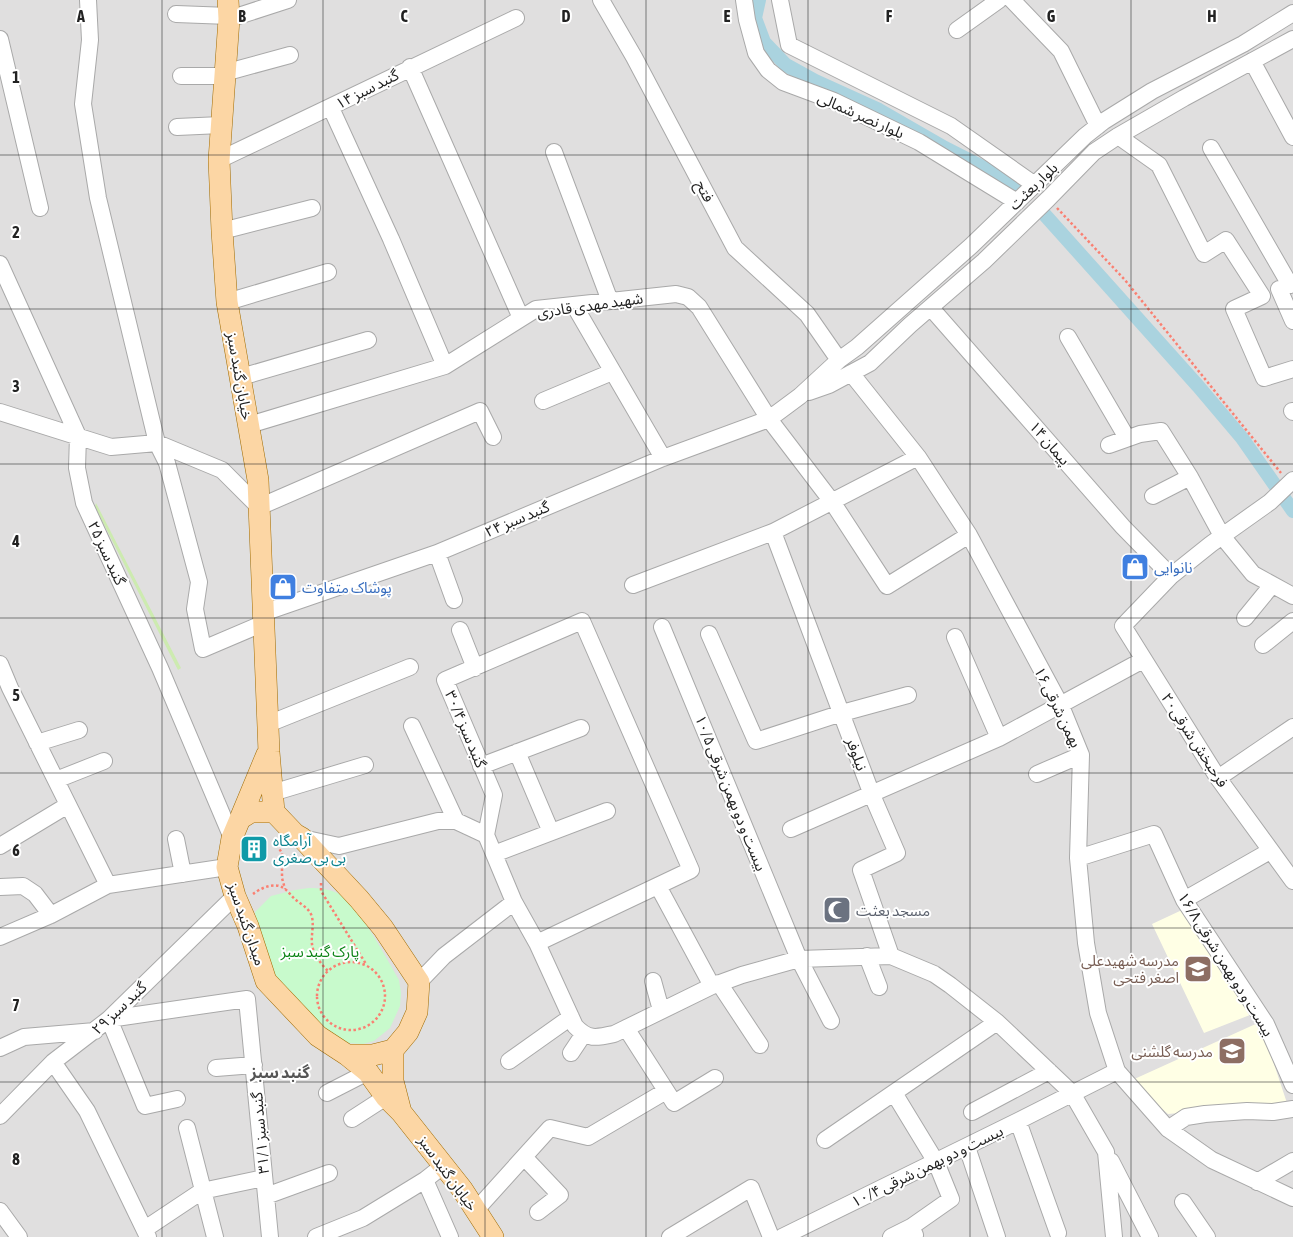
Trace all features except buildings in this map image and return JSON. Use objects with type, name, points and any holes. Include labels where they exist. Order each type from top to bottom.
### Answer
[{"type":"main road","name":"خیابان گنبد سبز","points":[[229,12],[219,160],[222,231],[227,302],[258,480],[268,752],[273,803]]},
{"type":"main road","name":"خیابان گنبد سبز","points":[[236,829],[268,752]]},
{"type":"main road","points":[[236,829],[251,812],[273,803],[295,834],[302,838],[360,899],[383,928],[420,982],[417,1012],[408,1032],[393,1050],[373,1054],[347,1055]]},
{"type":"main road","name":"میدان گنبد سبز","points":[[236,829],[227,868],[266,981],[318,1036],[347,1055]]},
{"type":"main road","name":"خیابان گنبد سبز","points":[[393,1050],[393,1081],[401,1112]]},
{"type":"main road","name":"خیابان گنبد سبز","points":[[347,1055],[368,1072],[386,1097],[401,1112],[444,1166],[476,1210],[492,1237]]},
{"type":"street","points":[[88,0],[90,40],[83,104],[93,170],[98,198],[157,443]]},
{"type":"street","points":[[176,14],[229,12],[288,0]]},
{"type":"street","name":"فتح","points":[[601,0],[634,57],[735,248],[807,314],[839,360]]},
{"type":"street","name":"بلوار نصر شمالی","points":[[744,0],[756,53],[768,70],[782,82],[834,100],[919,142],[1018,202]]},
{"type":"street","name":"بلوار نصر شمالی","points":[[780,0],[789,45],[951,126],[1034,185]]},
{"type":"street","points":[[957,30],[999,0]]},
{"type":"street","points":[[1012,0],[1061,51],[1098,126]]},
{"type":"street","name":"بلوار بعثت","points":[[769,419],[800,396],[839,360],[857,347],[1018,202],[1098,126],[1152,91],[1243,44],[1293,13]]},
{"type":"street","name":"گنبد سبز ۱۴","points":[[219,160],[331,108],[410,67],[516,18]]},
{"type":"street","points":[[0,39],[40,208]]},
{"type":"street","name":"بلوار بعثت","points":[[800,396],[830,385],[870,363],[910,325],[984,261],[1094,152],[1118,136],[1252,60],[1293,39]]},
{"type":"street","points":[[181,76],[224,75],[290,55]]},
{"type":"street","points":[[1252,60],[1293,137]]},
{"type":"street","points":[[410,67],[521,318]]},
{"type":"street","points":[[331,108],[445,366]]},
{"type":"street","points":[[177,126],[221,125]]},
{"type":"street","points":[[1118,136],[1159,165],[1204,254],[1226,240],[1262,296]]},
{"type":"street","points":[[1211,148],[1287,286],[1293,321]]},
{"type":"street","points":[[554,152],[610,301]]},
{"type":"street","points":[[222,231],[312,208]]},
{"type":"street","name":"گنبد سبز ۲۵","points":[[0,264],[78,436],[77,468],[84,503],[236,829]]},
{"type":"street","points":[[227,302],[328,272]]},
{"type":"street","points":[[1287,286],[1234,309],[1264,378],[1293,369]]},
{"type":"street","name":"شهید مهدی قادری","points":[[249,425],[445,366],[536,309],[676,294],[688,296],[699,307],[769,419]]},
{"type":"street","points":[[574,305],[662,458]]},
{"type":"street","name":"پیمان ۱۴","points":[[931,308],[1123,527],[1171,576]]},
{"type":"street","points":[[1068,337],[1127,438]]},
{"type":"street","points":[[241,377],[368,340]]},
{"type":"street","points":[[543,401],[612,372]]},
{"type":"street","name":"بهمن شرقی ۱۶","points":[[851,373],[918,457],[969,535],[1061,706],[1081,755],[1078,858],[1086,943],[1098,1013],[1117,1071]]},
{"type":"street","points":[[0,412],[111,447],[157,443],[222,470],[259,507],[480,411],[493,437]]},
{"type":"street","points":[[769,419],[833,502],[888,586],[969,535]]},
{"type":"street","name":"گنبد سبز ۲۴","points":[[157,443],[168,463],[199,582],[195,609],[203,649],[264,618],[436,553],[662,458],[769,419]]},
{"type":"street","points":[[1109,445],[1140,434],[1161,431],[1190,477],[1222,536],[1253,574],[1293,596]]},
{"type":"street","points":[[633,585],[773,532],[918,457]]},
{"type":"street","points":[[1153,496],[1190,477]]},
{"type":"street","points":[[1171,576],[1290,486]]},
{"type":"street","name":"نیلوفر","points":[[773,532],[872,795],[897,853],[861,870],[892,956]]},
{"type":"street","points":[[436,553],[454,600]]},
{"type":"street","name":"فرحبخش شرقی۲۰","points":[[1171,576],[1124,626],[1143,660],[1218,778],[1293,881]]},
{"type":"street","points":[[1245,618],[1272,585]]},
{"type":"street","name":"گنبد سبز ۳۰/۴","points":[[486,835],[494,794],[445,680],[582,621],[691,870],[658,886]]},
{"type":"street","points":[[1263,645],[1293,621]]},
{"type":"street","name":"بیست و دو بهمن شرقی ۱۰/۵","points":[[662,626],[799,959],[831,1021]]},
{"type":"street","points":[[460,630],[474,668]]},
{"type":"street","points":[[708,634],[756,741],[842,713],[908,695]]},
{"type":"street","points":[[955,637],[999,738]]},
{"type":"street","points":[[791,830],[999,738],[1143,660]]},
{"type":"street","points":[[0,664],[5,691],[37,743],[108,885]]},
{"type":"street","points":[[268,724],[410,667]]},
{"type":"street","points":[[412,726],[456,821]]},
{"type":"street","points":[[1218,778],[1293,727]]},
{"type":"street","points":[[481,766],[581,728]]},
{"type":"street","points":[[37,743],[79,730]]},
{"type":"street","points":[[517,752],[551,832]]},
{"type":"street","points":[[1037,774],[1081,755]]},
{"type":"street","points":[[56,780],[104,761]]},
{"type":"street","points":[[273,803],[365,765]]},
{"type":"street","points":[[0,846],[68,806]]},
{"type":"street","points":[[494,854],[607,812]]},
{"type":"street","points":[[302,838],[339,846],[438,821],[456,821],[486,835],[514,902],[537,943],[575,1026],[583,1035],[600,1037],[614,1034],[715,984],[799,959],[892,956],[934,974],[997,1022],[1072,1093],[1106,1152],[1150,1237]]},
{"type":"street","name":"بیست و دو بهمن شرقی ۱۶/۸","points":[[1078,858],[1154,834],[1184,900],[1266,1024],[1293,1085]]},
{"type":"street","points":[[176,839],[183,874]]},
{"type":"street","points":[[1184,900],[1270,851]]},
{"type":"street","points":[[0,937],[50,915],[108,885],[227,868]]},
{"type":"street","points":[[0,886],[23,886],[35,894],[50,915]]},
{"type":"street","points":[[537,943],[658,886],[715,984],[760,1044]]},
{"type":"street","name":"گنبد سبز ۲۹","points":[[0,1116],[54,1062],[109,1019],[237,900]]},
{"type":"street","points":[[420,982],[444,956],[514,902]]},
{"type":"street","points":[[867,956],[879,987]]},
{"type":"street","points":[[177,1099],[145,1106],[109,1019],[247,999],[266,981]]},
{"type":"street","points":[[653,981],[661,1010]]},
{"type":"street","name":"گنبد سبز ۳۱/۱","points":[[247,999],[270,1237]]},
{"type":"street","points":[[509,1061],[571,1017]]},
{"type":"street","points":[[825,1140],[997,1022]]},
{"type":"street","points":[[626,1028],[674,1103],[715,1078]]},
{"type":"street","points":[[0,1048],[24,1037],[95,1031]]},
{"type":"street","points":[[571,1053],[583,1035]]},
{"type":"street","points":[[54,1062],[87,1111],[146,1233],[202,1191],[264,1178]]},
{"type":"street","points":[[216,1068],[254,1066]]},
{"type":"street","points":[[972,1112],[1048,1071]]},
{"type":"street","points":[[1072,1093],[1117,1071],[1168,1129],[1212,1160],[1293,1198]]},
{"type":"street","points":[[327,1093],[368,1072]]},
{"type":"street","points":[[476,1210],[550,1128],[588,1137],[666,1091]]},
{"type":"street","points":[[891,1237],[913,1232],[951,1199],[936,1162],[894,1093]]},
{"type":"street","name":"بیست و دو بهمن شرقی ۱۰/۴","points":[[782,1237],[967,1147],[1072,1093]]},
{"type":"street","points":[[352,1119],[386,1097]]},
{"type":"street","points":[[1168,1129],[1186,1117],[1205,1114],[1247,1111],[1273,1112],[1293,1109]]},
{"type":"street","points":[[1018,1121],[1058,1234]]},
{"type":"street","points":[[186,1128],[215,1237]]},
{"type":"street","points":[[967,1147],[997,1237]]},
{"type":"street","points":[[1106,1152],[1114,1237]]},
{"type":"street","points":[[524,1157],[560,1195],[538,1212]]},
{"type":"street","points":[[1257,1182],[1293,1161]]},
{"type":"street","points":[[322,1234],[363,1218],[425,1180],[444,1166]]},
{"type":"street","points":[[266,1196],[329,1173]]},
{"type":"street","points":[[425,1180],[450,1237]]},
{"type":"street","points":[[670,1237],[751,1188],[771,1237]]},
{"type":"street","points":[[1183,1202],[1207,1237]]},
{"type":"street","points":[[0,1211],[19,1237]]},
{"type":"path","points":[[1048,199],[1125,280],[1290,486]]},
{"type":"path","points":[[274,841],[282,853],[282,878],[285,889],[294,899],[308,909],[312,916],[312,945],[317,957],[328,971]]},
{"type":"path","points":[[332,871],[320,883],[321,891],[367,966]]},
{"type":"path","points":[[237,900],[262,888],[273,886],[285,889]]},
{"type":"path","points":[[358,962],[376,973],[383,983],[385,995],[378,1017],[369,1025],[358,1029],[346,1030],[335,1026],[326,1019],[319,1010],[316,998],[318,986],[328,971],[340,963],[358,962]]},
{"type":"shaded area","points":[[0,0],[1293,0],[1293,1237],[0,1237]]},
{"type":"shaded area","name":"مدرسه شهیدعلی اصغر فتحی","points":[[1182,910],[1255,1013],[1204,1033],[1152,924]]},
{"type":"shaded area","name":"مدرسه گلشنی","points":[[1260,1022],[1287,1103],[1168,1114],[1130,1081]]},
{"type":"green space","points":[[96,503],[181,668],[178,670],[95,507]]},
{"type":"green space","name":"پارک گنبد سبز","points":[[309,888],[332,891],[347,900],[364,921],[399,980],[400,1006],[390,1028],[374,1041],[363,1044],[347,1043],[327,1034],[278,981],[268,961],[257,927],[255,912],[271,896]]},
{"type":"waterway","points":[[759,0],[755,18],[764,42],[786,65],[815,81],[879,110],[945,148],[1006,179],[1025,194]]},
{"type":"waterway","points":[[1045,215],[1242,438],[1293,511]]},
{"type":"place","name":"نانوایی","points":[[1135,567]]},
{"type":"place","name":"پوشاک متفاوت","points":[[283,587]]},
{"type":"place","name":"آرامگاه بی بی صغری","points":[[254,849]]},
{"type":"place","name":"مسجد بعثت","points":[[837,910]]},
{"type":"place","name":"مدرسه شهیدعلی اصغر فتحی","points":[[1198,969]]},
{"type":"place","name":"مدرسه گلشنی","points":[[1232,1051]]},
{"type":"district","name":"گنبد سبز","points":[[280,1072]]}]
